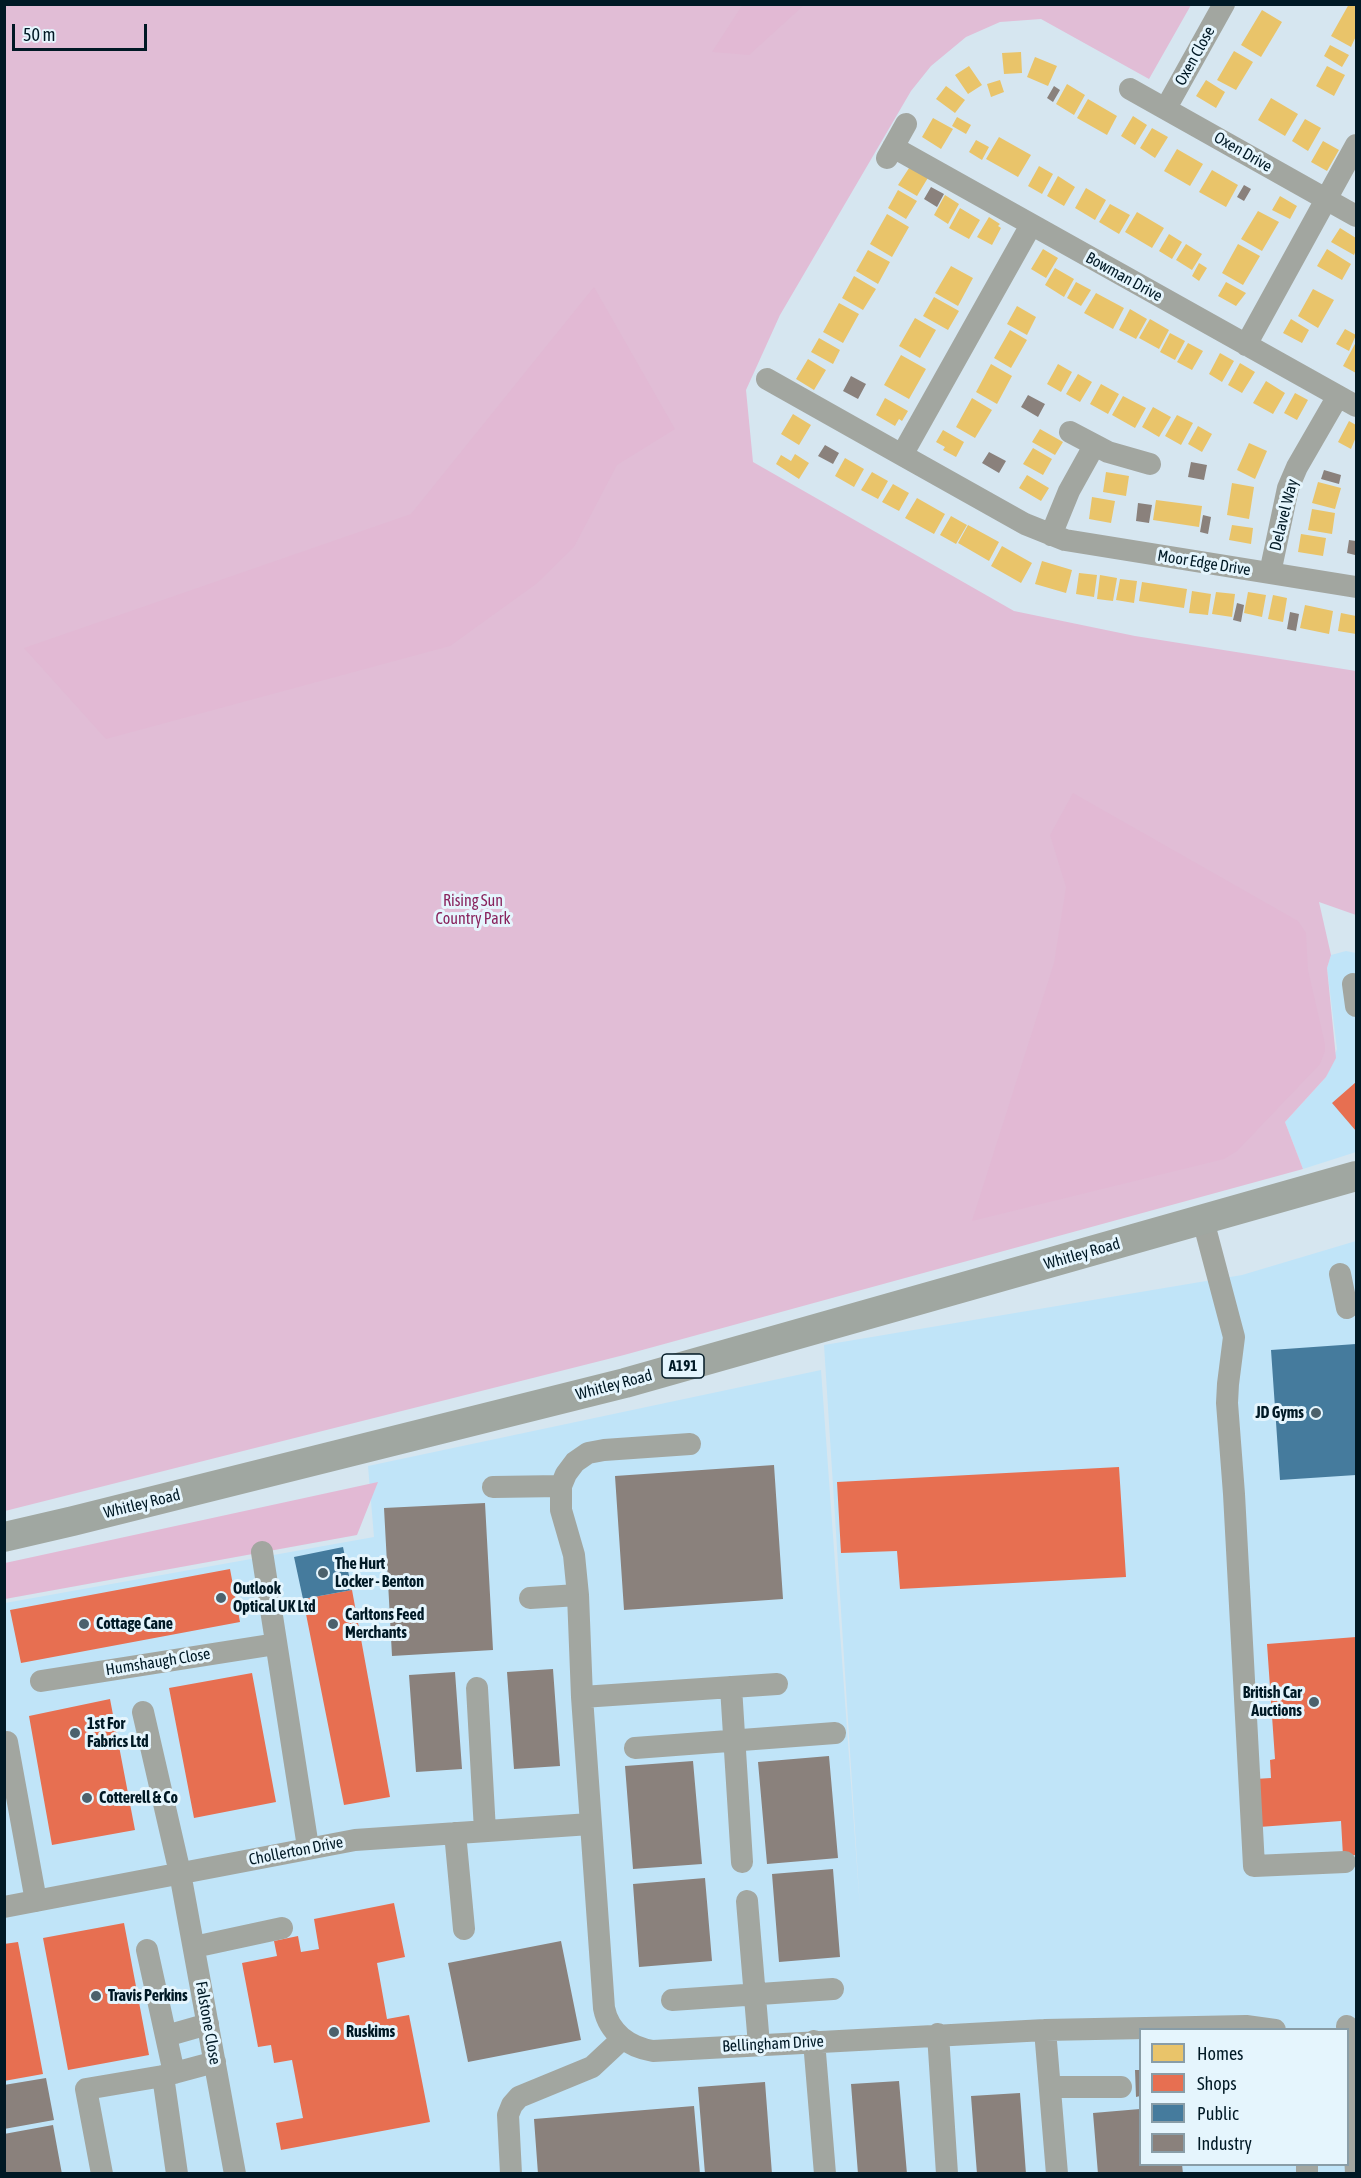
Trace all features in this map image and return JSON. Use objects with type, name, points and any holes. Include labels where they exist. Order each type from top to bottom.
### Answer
[{"type":"main road","name":"Whitley Road","points":[[4,1537],[625,1383],[1356,1176]]},
{"type":"street","name":"Oxen Close","points":[[1166,108],[1224,4]]},
{"type":"street","name":"Oxen Drive","points":[[1130,89],[1356,216]]},
{"type":"street","name":"Bowman Drive","points":[[906,124],[889,153],[1031,225],[1347,401]]},
{"type":"street","points":[[1246,345],[1356,146]]},
{"type":"street","points":[[902,455],[1031,225]]},
{"type":"street","name":"Moor Edge Drive","points":[[767,379],[1025,524],[1051,536],[1081,544],[1356,587]]},
{"type":"street","name":"Delavel Way","points":[[1270,573],[1288,488],[1297,467],[1347,401]]},
{"type":"street","points":[[1070,432],[1094,446],[1150,464]]},
{"type":"street","points":[[1051,536],[1069,491],[1094,446]]},
{"type":"street","points":[[1356,985],[1353,984],[1356,1006]]},
{"type":"street","points":[[1203,1220],[1234,1337],[1227,1403],[1254,1866],[1345,1862]]},
{"type":"street","points":[[1340,1274],[1347,1308]]},
{"type":"street","points":[[511,2174],[508,2115],[512,2105],[519,2097],[592,2067],[622,2039],[609,2025],[604,2008],[582,1697],[578,1595],[574,1555],[561,1510],[561,1486],[575,1462],[588,1453],[690,1444]]},
{"type":"street","points":[[493,1487],[561,1486]]},
{"type":"street","points":[[262,1552],[308,1847]]},
{"type":"street","points":[[530,1598],[578,1595]]},
{"type":"street","name":"Humshaugh Close","points":[[40,1681],[276,1644]]},
{"type":"street","points":[[582,1697],[777,1684]]},
{"type":"street","points":[[731,1687],[742,1862]]},
{"type":"street","points":[[477,1688],[485,1831]]},
{"type":"street","name":"Falstone Close","points":[[143,1712],[180,1873],[235,2174]]},
{"type":"street","points":[[635,1748],[835,1733]]},
{"type":"street","points":[[7,1742],[36,1901]]},
{"type":"street","name":"Chollerton Drive","points":[[4,1907],[308,1847],[355,1840],[590,1824]]},
{"type":"street","points":[[455,1833],[464,1929]]},
{"type":"street","points":[[747,1901],[759,2044]]},
{"type":"street","points":[[194,1947],[282,1928]]},
{"type":"street","points":[[147,1950],[166,2036],[177,2174]]},
{"type":"street","points":[[672,2000],[834,1989]]},
{"type":"street","points":[[166,2036],[208,2024]]},
{"type":"street","name":"Bellingham Drive","points":[[1146,2028],[1246,2026],[1260,2028]]},
{"type":"street","name":"Bellingham Drive","points":[[622,2039],[634,2046],[653,2051],[938,2034],[1139,2028]]},
{"type":"street","points":[[1045,2030],[1057,2174]]},
{"type":"street","points":[[938,2034],[947,2174]]},
{"type":"street","points":[[814,2041],[825,2174]]},
{"type":"street","points":[[102,2174],[86,2089],[169,2074],[215,2062]]},
{"type":"street","points":[[1349,2079],[1351,2132],[1356,2174]]},
{"type":"street","points":[[1050,2087],[1121,2087]]},
{"type":"shaded area","points":[[743,4],[804,5],[749,55],[712,52]]},
{"type":"shaded area","points":[[594,287],[675,429],[617,465],[574,547],[536,584],[450,646],[106,739],[24,648],[411,514]]},
{"type":"shaded area","points":[[1073,793],[1298,921],[1306,933],[1308,970],[1325,1051],[1320,1064],[1237,1151],[1224,1159],[972,1221],[1054,963],[1066,887],[1050,835]]},
{"type":"shaded area","points":[[1346,951],[1356,953],[1356,1152],[1303,1169],[1285,1122],[1326,1077],[1337,1049],[1327,968],[1331,955]]},
{"type":"shaded area","points":[[1356,1241],[1356,2173],[5,2174],[5,1603],[374,1537],[368,1466],[821,1370],[860,1908],[824,1345],[1242,1275]]},
{"type":"shaded area","points":[[378,1482],[357,1535],[5,1599],[5,1563]]},
{"type":"green space","name":"Rising Sun Country Park","points":[[5,5],[1191,5],[1149,79],[1041,19],[1000,22],[966,37],[931,66],[911,91],[780,315],[746,390],[753,462],[1014,611],[1135,636],[1356,671],[1356,915],[1319,902],[1331,955],[1327,968],[1336,1058],[1326,1077],[1285,1122],[1303,1169],[624,1355],[5,1511]]},
{"type":"building: Homes","points":[[1349,4],[1356,5],[1356,36],[1351,47],[1331,36]]},
{"type":"building: Homes","points":[[1262,10],[1282,22],[1261,57],[1241,45]]},
{"type":"building: Homes","points":[[1330,45],[1349,55],[1342,67],[1324,56]]},
{"type":"building: Homes","points":[[1234,51],[1253,62],[1236,90],[1217,80]]},
{"type":"building: Homes","points":[[1021,52],[1022,73],[1004,74],[1002,53]]},
{"type":"building: Homes","points":[[1035,57],[1057,66],[1048,86],[1027,77]]},
{"type":"building: Homes","points":[[969,66],[982,85],[968,94],[955,75]]},
{"type":"building: Homes","points":[[1327,66],[1345,75],[1334,96],[1316,86]]},
{"type":"building: Homes","points":[[1000,80],[1004,92],[991,97],[987,84]]},
{"type":"building: Homes","points":[[1206,80],[1225,92],[1216,108],[1196,96]]},
{"type":"building: Homes","points":[[1067,84],[1085,95],[1074,115],[1056,104]]},
{"type":"building: Homes","points":[[946,86],[965,100],[955,113],[936,99]]},
{"type":"building: Homes","points":[[1271,98],[1298,114],[1285,136],[1258,120]]},
{"type":"building: Homes","points":[[1088,99],[1117,116],[1107,135],[1077,118]]},
{"type":"building: Homes","points":[[1133,116],[1147,125],[1135,145],[1121,136]]},
{"type":"building: Homes","points":[[957,117],[971,125],[966,134],[952,126]]},
{"type":"building: Homes","points":[[933,118],[953,129],[941,149],[922,137]]},
{"type":"building: Homes","points":[[1305,119],[1321,128],[1308,151],[1292,141]]},
{"type":"building: Homes","points":[[1152,128],[1168,137],[1155,158],[1140,148]]},
{"type":"building: Homes","points":[[999,137],[1031,155],[1018,177],[986,159]]},
{"type":"building: Homes","points":[[976,140],[989,147],[982,160],[969,152]]},
{"type":"building: Homes","points":[[1323,141],[1339,150],[1327,171],[1311,162]]},
{"type":"building: Homes","points":[[1177,149],[1203,164],[1190,186],[1164,171]]},
{"type":"building: Homes","points":[[911,165],[929,176],[917,196],[898,185]]},
{"type":"building: Homes","points":[[1039,166],[1053,174],[1042,194],[1028,186]]},
{"type":"building: Homes","points":[[1212,170],[1238,185],[1226,207],[1199,192]]},
{"type":"building: Homes","points":[[1058,176],[1075,187],[1064,206],[1047,196]]},
{"type":"building: Homes","points":[[1086,188],[1106,200],[1095,220],[1075,208]]},
{"type":"building: Homes","points":[[898,190],[917,201],[906,219],[888,208]]},
{"type":"building: Homes","points":[[945,195],[959,204],[948,224],[934,215]]},
{"type":"building: Homes","points":[[1280,196],[1297,206],[1290,219],[1272,210]]},
{"type":"building: Homes","points":[[1110,204],[1130,215],[1119,234],[1099,222]]},
{"type":"building: Homes","points":[[960,208],[980,220],[969,239],[949,228]]},
{"type":"building: Homes","points":[[1258,211],[1279,222],[1262,251],[1241,239]]},
{"type":"building: Homes","points":[[1137,212],[1164,228],[1152,248],[1125,232]]},
{"type":"building: Homes","points":[[887,214],[909,227],[892,257],[870,244]]},
{"type":"building: Homes","points":[[989,217],[1000,224],[998,226],[1001,228],[992,245],[977,237]]},
{"type":"building: Homes","points":[[1340,228],[1356,238],[1354,255],[1331,242]]},
{"type":"building: Homes","points":[[1169,234],[1182,242],[1172,259],[1159,251]]},
{"type":"building: Homes","points":[[1186,244],[1202,254],[1192,270],[1176,260]]},
{"type":"building: Homes","points":[[1238,244],[1260,256],[1243,285],[1222,273]]},
{"type":"building: Homes","points":[[1043,249],[1058,258],[1046,278],[1031,269]]},
{"type":"building: Homes","points":[[1327,249],[1351,264],[1342,280],[1317,266]]},
{"type":"building: Homes","points":[[868,250],[890,262],[878,284],[856,271]]},
{"type":"building: Homes","points":[[1199,263],[1207,268],[1199,281],[1192,276]]},
{"type":"building: Homes","points":[[951,266],[973,278],[958,306],[935,293]]},
{"type":"building: Homes","points":[[1055,268],[1074,279],[1064,297],[1045,285]]},
{"type":"building: Homes","points":[[854,276],[876,289],[863,310],[842,298]]},
{"type":"building: Homes","points":[[1076,282],[1091,290],[1081,306],[1067,298]]},
{"type":"building: Homes","points":[[1226,282],[1246,293],[1236,306],[1218,296]]},
{"type":"building: Homes","points":[[1313,289],[1334,300],[1318,328],[1298,316]]},
{"type":"building: Homes","points":[[1096,293],[1124,308],[1113,329],[1084,313]]},
{"type":"building: Homes","points":[[934,297],[959,311],[948,330],[923,316]]},
{"type":"building: Homes","points":[[839,303],[859,314],[843,343],[823,332]]},
{"type":"building: Homes","points":[[1017,306],[1036,317],[1027,335],[1007,324]]},
{"type":"building: Homes","points":[[1130,309],[1147,319],[1136,339],[1119,330]]},
{"type":"building: Homes","points":[[915,318],[936,330],[920,358],[899,346]]},
{"type":"building: Homes","points":[[1150,319],[1169,330],[1159,349],[1139,338]]},
{"type":"building: Homes","points":[[1291,319],[1309,330],[1302,343],[1283,333]]},
{"type":"building: Homes","points":[[1345,329],[1356,335],[1349,351],[1336,344]]},
{"type":"building: Homes","points":[[1010,330],[1027,340],[1011,368],[994,358]]},
{"type":"building: Homes","points":[[1170,333],[1185,341],[1175,360],[1160,352]]},
{"type":"building: Homes","points":[[819,338],[840,350],[833,364],[811,352]]},
{"type":"building: Homes","points":[[1356,342],[1356,373],[1343,366]]},
{"type":"building: Homes","points":[[1188,343],[1203,351],[1192,370],[1177,362]]},
{"type":"building: Homes","points":[[1220,353],[1234,361],[1222,382],[1209,374]]},
{"type":"building: Homes","points":[[901,355],[926,369],[909,399],[884,385]]},
{"type":"building: Homes","points":[[808,359],[826,370],[814,390],[796,379]]},
{"type":"building: Homes","points":[[1240,363],[1255,372],[1242,393],[1228,385]]},
{"type":"building: Homes","points":[[991,364],[1012,376],[997,404],[976,392]]},
{"type":"building: Homes","points":[[1058,364],[1072,372],[1061,392],[1047,384]]},
{"type":"building: Homes","points":[[1078,374],[1092,382],[1080,402],[1066,394]]},
{"type":"building: Homes","points":[[1266,381],[1285,393],[1273,414],[1253,403]]},
{"type":"building: Homes","points":[[1101,384],[1119,394],[1108,414],[1090,404]]},
{"type":"building: Homes","points":[[1295,393],[1308,400],[1297,420],[1284,413]]},
{"type":"building: Homes","points":[[1123,396],[1146,408],[1135,428],[1112,415]]},
{"type":"building: Homes","points":[[885,398],[908,411],[902,421],[899,419],[895,426],[876,415]]},
{"type":"building: Homes","points":[[972,398],[992,410],[975,438],[956,427]]},
{"type":"building: Homes","points":[[1153,407],[1171,417],[1159,437],[1142,427]]},
{"type":"building: Homes","points":[[793,414],[811,425],[799,445],[781,434]]},
{"type":"building: Homes","points":[[1177,415],[1193,423],[1181,445],[1165,436]]},
{"type":"building: Homes","points":[[1349,421],[1356,425],[1356,437],[1351,449],[1338,442]]},
{"type":"building: Homes","points":[[1198,426],[1212,434],[1202,452],[1188,444]]},
{"type":"building: Homes","points":[[1040,429],[1063,442],[1055,455],[1032,442]]},
{"type":"building: Homes","points":[[943,430],[964,442],[956,457],[943,450],[945,447],[936,442]]},
{"type":"building: Homes","points":[[1249,443],[1267,451],[1255,479],[1237,470]]},
{"type":"building: Homes","points":[[1033,448],[1052,459],[1043,475],[1023,464]]},
{"type":"building: Homes","points":[[795,454],[809,463],[799,479],[776,464],[781,455],[791,461]]},
{"type":"building: Homes","points":[[845,458],[864,469],[854,487],[835,476]]},
{"type":"building: Homes","points":[[872,472],[888,481],[878,499],[861,490]]},
{"type":"building: Homes","points":[[1106,472],[1129,476],[1126,496],[1103,492]]},
{"type":"building: Homes","points":[[1027,475],[1049,488],[1041,501],[1019,488]]},
{"type":"building: Homes","points":[[1318,482],[1341,488],[1335,509],[1312,503]]},
{"type":"building: Homes","points":[[1232,483],[1254,487],[1249,519],[1227,515]]},
{"type":"building: Homes","points":[[893,484],[909,493],[899,511],[882,502]]},
{"type":"building: Homes","points":[[1092,497],[1115,501],[1111,523],[1089,519]]},
{"type":"building: Homes","points":[[917,498],[945,514],[934,534],[905,518]]},
{"type":"building: Homes","points":[[1156,500],[1202,506],[1199,527],[1153,520]]},
{"type":"building: Homes","points":[[1312,509],[1335,513],[1332,534],[1308,530]]},
{"type":"building: Homes","points":[[951,516],[967,525],[956,544],[940,535]]},
{"type":"building: Homes","points":[[968,525],[999,542],[989,561],[958,543]]},
{"type":"building: Homes","points":[[1232,525],[1253,528],[1251,544],[1229,540]]},
{"type":"building: Homes","points":[[1301,534],[1326,538],[1323,556],[1298,552]]},
{"type":"building: Homes","points":[[1002,546],[1032,563],[1021,583],[991,566]]},
{"type":"building: Homes","points":[[1042,561],[1072,570],[1066,593],[1035,584]]},
{"type":"building: Homes","points":[[1079,573],[1097,575],[1094,597],[1076,594]]},
{"type":"building: Homes","points":[[1100,575],[1117,578],[1113,601],[1097,599]]},
{"type":"building: Homes","points":[[1120,579],[1137,581],[1134,603],[1116,600]]},
{"type":"building: Homes","points":[[1142,582],[1187,589],[1184,608],[1139,601]]},
{"type":"building: Homes","points":[[1192,591],[1211,594],[1208,615],[1189,613]]},
{"type":"building: Homes","points":[[1216,592],[1235,594],[1232,617],[1212,614]]},
{"type":"building: Homes","points":[[1248,592],[1266,595],[1262,617],[1244,613]]},
{"type":"building: Homes","points":[[1273,595],[1287,598],[1283,622],[1268,619]]},
{"type":"building: Homes","points":[[1305,605],[1333,611],[1329,634],[1300,628]]},
{"type":"building: Homes","points":[[1341,613],[1356,616],[1356,634],[1338,631]]},
{"type":"building: Shops","points":[[1356,1082],[1356,1131],[1332,1103]]},
{"type":"building: Shops","points":[[1119,1467],[1126,1577],[900,1589],[897,1551],[841,1553],[837,1482]]},
{"type":"building: Shops","points":[[230,1569],[240,1622],[21,1663],[10,1610]]},
{"type":"building: Shops","points":[[352,1590],[390,1797],[344,1805],[303,1599]]},
{"type":"building: Shops","name":"British Car Auctions","points":[[1356,1637],[1356,1855],[1343,1856],[1341,1821],[1259,1827],[1255,1779],[1271,1778],[1270,1760],[1275,1759],[1267,1644]]},
{"type":"building: Shops","points":[[252,1673],[276,1802],[194,1818],[169,1688]]},
{"type":"building: Shops","name":"Cotterell & Co","points":[[110,1699],[135,1830],[52,1845],[29,1716]]},
{"type":"building: Shops","name":"Ruskims","points":[[394,1903],[405,1957],[377,1963],[387,2019],[409,2015],[430,2122],[281,2150],[276,2123],[303,2118],[292,2060],[274,2063],[271,2045],[258,2047],[242,1963],[277,1956],[274,1941],[298,1936],[301,1952],[319,1949],[314,1919]]},
{"type":"building: Shops","name":"Travis Perkins","points":[[124,1923],[149,2055],[68,2070],[43,1938]]},
{"type":"building: Shops","points":[[18,1942],[43,2074],[4,2081],[4,1944]]},
{"type":"building: Public","name":"JD Gyms","points":[[1356,1344],[1356,1475],[1280,1480],[1271,1350]]},
{"type":"building: Public","name":"The Hurt Locker - Benton","points":[[343,1547],[352,1590],[303,1599],[294,1557]]},
{"type":"building: Industry","points":[[1054,86],[1060,90],[1053,102],[1047,98]]},
{"type":"building: Industry","points":[[1244,185],[1251,189],[1244,201],[1237,197]]},
{"type":"building: Industry","points":[[931,187],[944,194],[937,207],[924,199]]},
{"type":"building: Industry","points":[[851,376],[866,384],[858,399],[843,391]]},
{"type":"building: Industry","points":[[1028,395],[1045,404],[1038,417],[1021,407]]},
{"type":"building: Industry","points":[[825,445],[839,453],[833,464],[818,456]]},
{"type":"building: Industry","points":[[989,452],[1006,461],[999,473],[982,463]]},
{"type":"building: Industry","points":[[1191,462],[1207,465],[1204,480],[1188,477]]},
{"type":"building: Industry","points":[[1324,470],[1341,475],[1339,484],[1321,479]]},
{"type":"building: Industry","points":[[1138,503],[1152,505],[1149,523],[1136,521]]},
{"type":"building: Industry","points":[[1203,515],[1211,517],[1208,534],[1200,532]]},
{"type":"building: Industry","points":[[1349,540],[1356,541],[1355,555],[1347,553]]},
{"type":"building: Industry","points":[[1237,603],[1244,605],[1241,622],[1233,620]]},
{"type":"building: Industry","points":[[1290,612],[1299,614],[1296,631],[1287,629]]},
{"type":"building: Industry","points":[[774,1465],[783,1599],[624,1610],[615,1476]]},
{"type":"building: Industry","points":[[485,1503],[493,1650],[392,1656],[384,1508]]},
{"type":"building: Industry","points":[[553,1669],[560,1766],[514,1769],[507,1672]]},
{"type":"building: Industry","points":[[455,1672],[462,1769],[416,1772],[409,1675]]},
{"type":"building: Industry","points":[[829,1756],[838,1858],[767,1864],[758,1762]]},
{"type":"building: Industry","points":[[693,1761],[702,1864],[633,1869],[625,1766]]},
{"type":"building: Industry","points":[[833,1869],[840,1957],[779,1962],[772,1874]]},
{"type":"building: Industry","points":[[705,1878],[712,1961],[639,1967],[633,1884]]},
{"type":"building: Industry","points":[[561,1941],[581,2040],[468,2062],[448,1963]]},
{"type":"building: Industry","points":[[1135,2070],[1139,2070],[1139,2096],[1136,2097]]},
{"type":"building: Industry","points":[[46,2078],[54,2120],[4,2129],[4,2085]]},
{"type":"building: Industry","points":[[899,2081],[907,2174],[858,2174],[851,2084]]},
{"type":"building: Industry","points":[[765,2082],[772,2174],[705,2174],[698,2087]]},
{"type":"building: Industry","points":[[1020,2093],[1026,2174],[977,2174],[971,2096]]},
{"type":"building: Industry","points":[[694,2106],[700,2174],[538,2174],[534,2119]]},
{"type":"building: Industry","points":[[1139,2109],[1139,2166],[1182,2166],[1183,2174],[1098,2174],[1093,2113]]},
{"type":"building: Industry","points":[[53,2125],[62,2174],[4,2174],[4,2134]]},
{"type":"place","name":"JD Gyms","points":[[1316,1413]]},
{"type":"place","name":"The Hurt Locker - Benton","points":[[323,1573]]},
{"type":"place","name":"Outlook Optical UK Ltd","points":[[221,1598]]},
{"type":"place","name":"Cottage Cane","points":[[84,1624]]},
{"type":"place","name":"Carltons Feed Merchants","points":[[333,1624]]},
{"type":"place","name":"British Car Auctions","points":[[1314,1702]]},
{"type":"place","name":"1st For Fabrics Ltd","points":[[75,1733]]},
{"type":"place","name":"Cotterell & Co","points":[[87,1798]]},
{"type":"place","name":"Travis Perkins","points":[[96,1996]]},
{"type":"place","name":"Ruskims","points":[[334,2032]]}]
